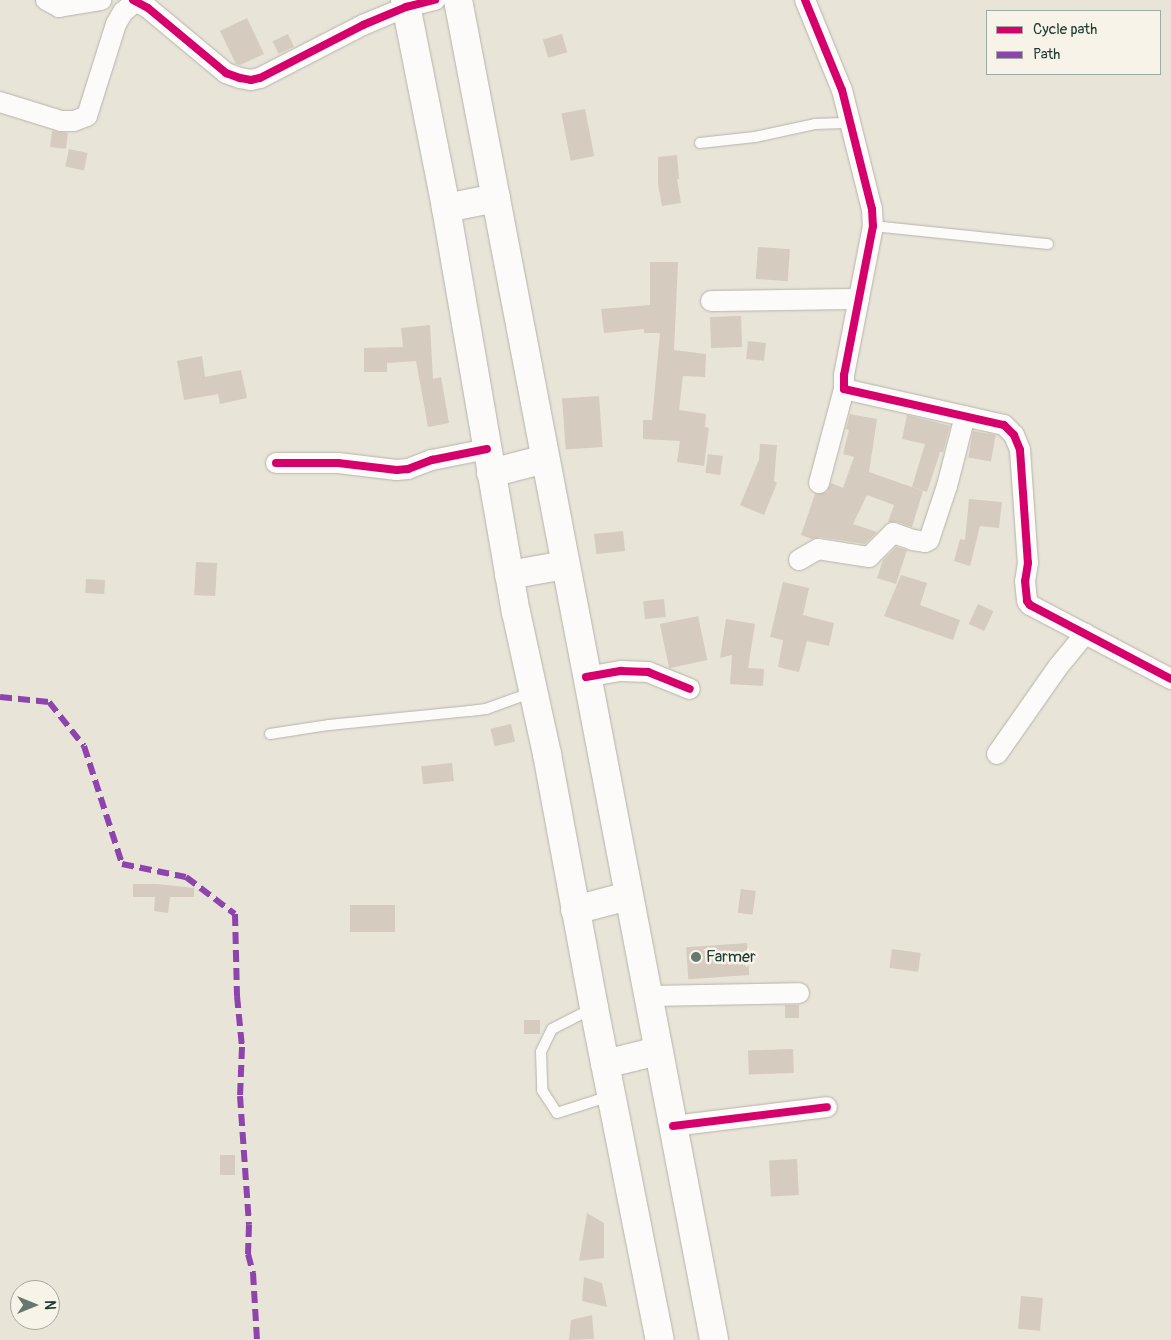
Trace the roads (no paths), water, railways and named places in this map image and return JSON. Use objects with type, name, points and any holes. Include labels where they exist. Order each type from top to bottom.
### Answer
[{"type":"main road","points":[[458,0],[714,1340]]},
{"type":"main road","points":[[406,4],[446,208],[510,575],[660,1340]]},
{"type":"main road","points":[[446,208],[496,198]]},
{"type":"main road","points":[[489,461],[545,460]]},
{"type":"main road","points":[[510,575],[565,565]]},
{"type":"main road","points":[[576,910],[628,896]]},
{"type":"main road","points":[[605,1064],[658,1050]]},
{"type":"street","points":[[46,0],[59,7],[69,7],[101,0]]},
{"type":"street","points":[[0,102],[60,121],[74,122],[87,116],[116,24],[123,12],[134,1],[148,8],[226,73],[251,80],[260,78],[406,4],[436,0]]},
{"type":"street","points":[[804,0],[842,90],[872,208],[873,226],[844,375],[844,389],[819,483]]},
{"type":"street","points":[[711,302],[859,299]]},
{"type":"street","points":[[844,389],[1004,425],[1014,435],[1020,450],[1028,562],[1025,581],[1027,601],[1030,605],[1171,678]]},
{"type":"street","points":[[799,560],[818,550],[869,557],[893,533],[913,540],[925,542],[929,540],[947,486],[965,416]]},
{"type":"street","points":[[276,463],[338,464],[397,470],[408,469],[432,460],[489,461]]},
{"type":"street","points":[[996,754],[1058,667],[1085,634]]},
{"type":"street","points":[[586,677],[621,671],[648,672],[690,689]]},
{"type":"street","points":[[648,996],[799,993]]},
{"type":"street","points":[[673,1126],[827,1107]]},
{"type":"lane","points":[[700,143],[755,137],[815,124],[850,122]]},
{"type":"lane","points":[[873,226],[1048,244]]},
{"type":"lane","points":[[270,734],[329,725],[470,712],[534,692]]},
{"type":"lane","points":[[594,1008],[552,1029],[541,1052],[542,1090],[557,1114],[611,1096]]},
{"type":"place","name":"Farmer","points":[[696,957]]}]
